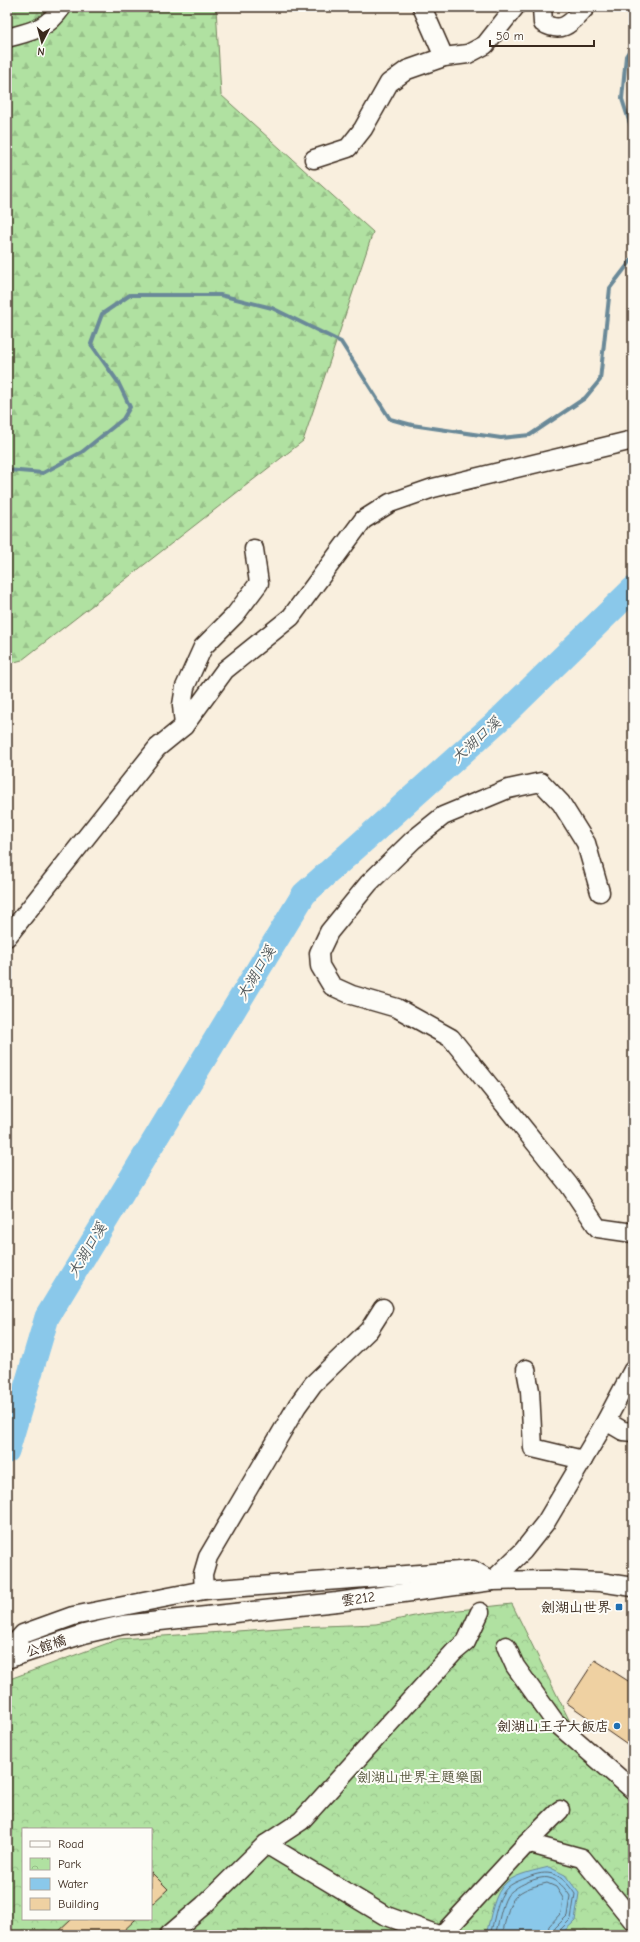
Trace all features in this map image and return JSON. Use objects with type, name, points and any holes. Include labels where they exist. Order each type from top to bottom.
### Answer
[{"type":"street","points":[[7,38],[41,28],[56,16],[62,7]]},
{"type":"street","points":[[422,7],[444,57]]},
{"type":"street","points":[[314,159],[348,148],[363,129],[389,83],[407,70],[444,57],[468,54],[485,45],[515,7]]},
{"type":"street","points":[[542,7],[543,23],[553,29],[565,27],[586,7]]},
{"type":"street","points":[[7,937],[157,748],[184,726],[225,670],[291,616],[363,520],[390,503],[433,488],[633,440]]},
{"type":"street","points":[[184,726],[182,705],[184,687],[203,647],[235,615],[259,583],[254,549]]},
{"type":"street","points":[[600,892],[586,843],[561,803],[542,782],[508,789],[443,816],[412,840],[369,883],[329,932],[319,953],[320,966],[332,986],[352,995],[397,1008],[450,1038],[569,1185],[598,1228],[633,1232]]},
{"type":"street","points":[[204,1590],[203,1574],[208,1557],[297,1406],[313,1384],[369,1330],[383,1308]]},
{"type":"street","points":[[526,1369],[530,1391],[533,1448],[583,1460]]},
{"type":"street","points":[[7,1652],[23,1634],[73,1616],[204,1590],[474,1570],[492,1581],[523,1551],[546,1522],[606,1421],[633,1370]]},
{"type":"street","points":[[606,1421],[623,1432],[633,1432]]},
{"type":"street","name":"雲212","points":[[84,1634],[122,1625],[337,1602],[492,1581],[551,1580],[600,1582],[633,1587]]},
{"type":"street","points":[[169,1935],[204,1905],[266,1844],[301,1821],[454,1652],[466,1642],[480,1612]]},
{"type":"street","name":"公館橋","points":[[7,1659],[84,1634]]},
{"type":"street","points":[[506,1646],[515,1666],[555,1722],[633,1790]]},
{"type":"street","points":[[442,1935],[527,1843],[560,1810]]},
{"type":"street","points":[[527,1843],[582,1858],[633,1921]]},
{"type":"street","points":[[266,1844],[384,1915],[438,1935]]},
{"type":"street","points":[[626,1935],[633,1927]]},
{"type":"green space","points":[[7,7],[216,7],[221,95],[373,232],[303,441],[22,660],[7,664]]},
{"type":"green space","name":"劍湖山世界主題樂園","points":[[512,1604],[579,1740],[633,1778],[633,1935],[7,1935],[7,1680],[119,1639],[296,1627],[376,1624],[424,1614]]},
{"type":"water","points":[[549,1867],[565,1875],[579,1893],[575,1921],[560,1935],[486,1934],[493,1906],[502,1887],[511,1879]]},
{"type":"building","name":"劍湖山王子大飯店","points":[[595,1660],[633,1684],[633,1749],[567,1703]]},
{"type":"building","points":[[152,1873],[168,1889],[152,1904]]},
{"type":"building","points":[[71,1920],[135,1920],[119,1935],[55,1935]]},
{"type":"waterway","points":[[633,45],[626,56],[622,99],[633,133]]},
{"type":"waterway","points":[[7,470],[43,473],[82,452],[123,419],[130,407],[118,382],[91,344],[102,314],[130,295],[220,295],[272,308],[341,342],[390,419],[412,425],[501,438],[530,435],[585,398],[600,380],[610,288],[633,258]]},
{"type":"waterway","name":"大湖口溪","points":[[7,1451],[47,1317],[304,894],[501,718],[633,589]]},
{"type":"place","name":"劍湖山世界","points":[[619,1607]]},
{"type":"place","name":"劍湖山王子大飯店","points":[[617,1726]]}]
